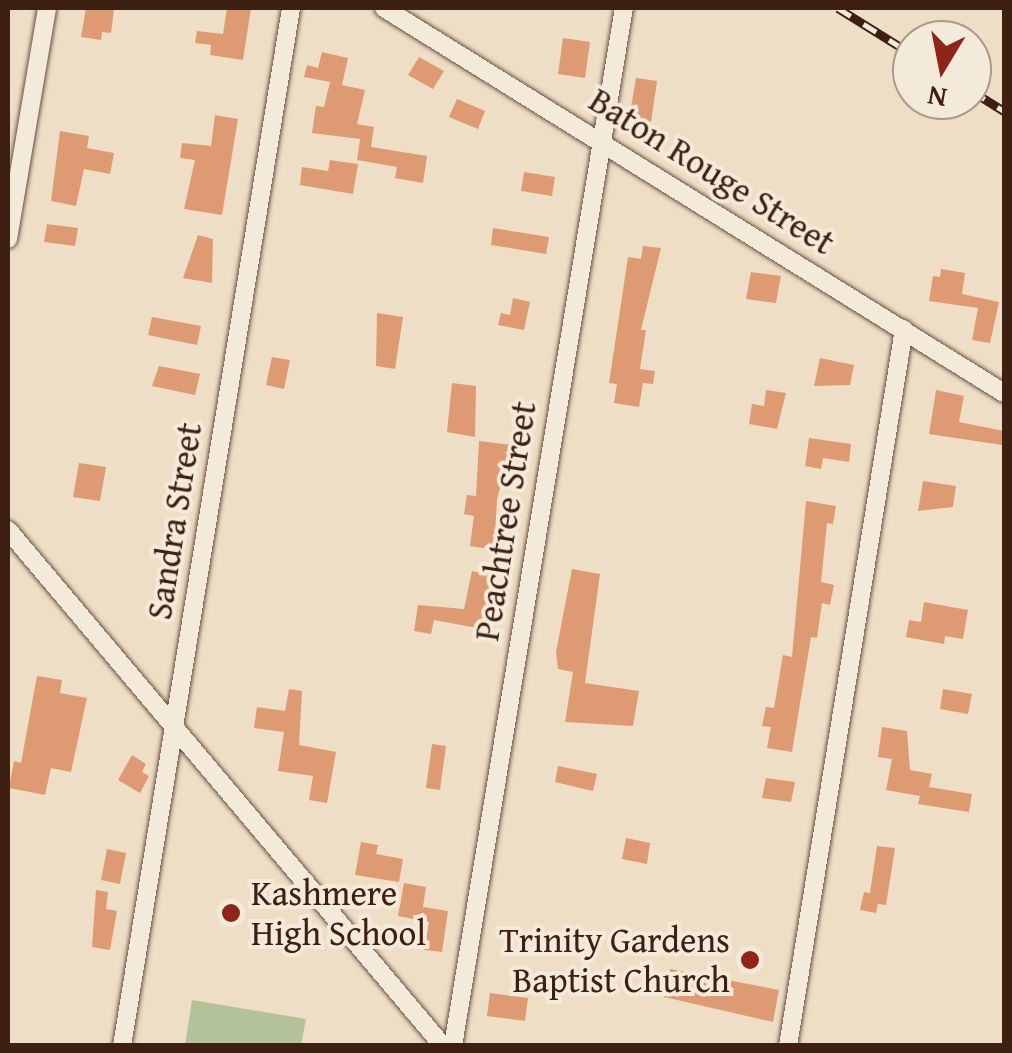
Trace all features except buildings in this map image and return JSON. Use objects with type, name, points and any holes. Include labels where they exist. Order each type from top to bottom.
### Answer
[{"type":"street","points":[[8,239],[47,8]]},
{"type":"street","name":"Sandra Street","points":[[122,1046],[291,8]]},
{"type":"street","name":"Baton Rouge Street","points":[[384,8],[1004,392]]},
{"type":"street","name":"Peachtree Street","points":[[453,1046],[599,139],[624,8]]},
{"type":"street","points":[[788,1046],[904,329]]},
{"type":"street","points":[[8,530],[444,1046]]},
{"type":"green space","points":[[192,1000],[306,1019],[301,1045],[185,1045]]},
{"type":"railway","points":[[838,8],[892,42]]},
{"type":"railway","points":[[992,104],[1004,111]]},
{"type":"place","name":"Kashmere High School","points":[[231,913]]},
{"type":"place","name":"Trinity Gardens Baptist Church","points":[[750,960]]}]
